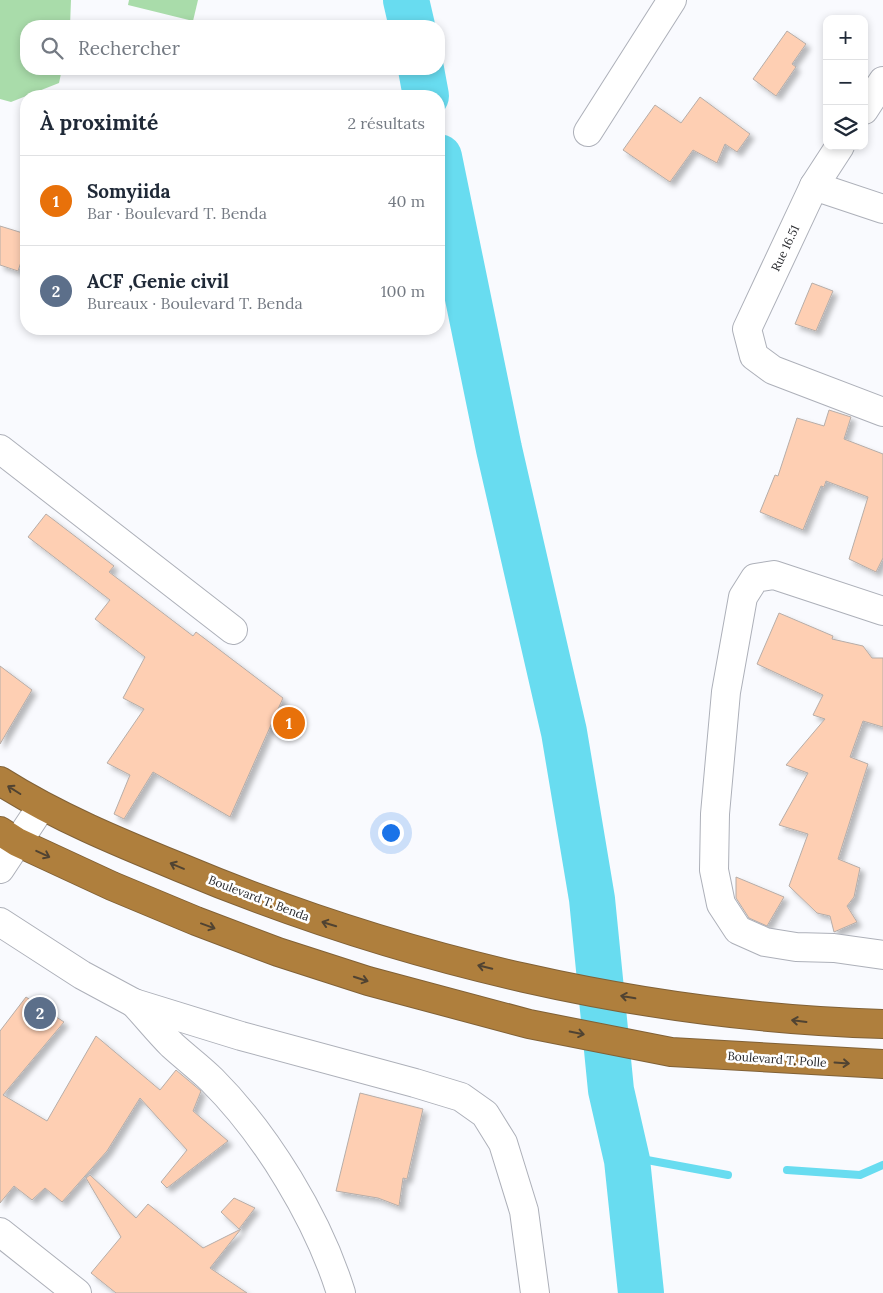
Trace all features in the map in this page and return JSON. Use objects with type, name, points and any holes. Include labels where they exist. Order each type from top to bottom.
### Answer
[{"type":"highway","name":"Boulevard T. Benda","points":[[0,781],[42,807],[220,884],[312,918],[405,947],[533,979],[676,1006],[809,1022],[883,1024]]},
{"type":"highway","name":"Boulevard T. Polle","points":[[8,836],[112,886],[278,952],[368,981],[529,1024],[671,1052],[883,1064]]},
{"type":"street","points":[[588,132],[672,0]]},
{"type":"street","points":[[867,105],[883,81]]},
{"type":"street","name":"Rue 16.51","points":[[837,150],[814,186],[747,329],[754,356],[773,370],[883,412]]},
{"type":"street","points":[[814,186],[883,209]]},
{"type":"street","points":[[0,449],[233,630]]},
{"type":"street","points":[[881,950],[796,947],[765,942],[738,930],[720,904],[714,870],[715,814],[726,692],[743,597],[755,578],[774,575],[883,611]]},
{"type":"street","points":[[0,869],[8,836],[42,807]]},
{"type":"street","points":[[0,922],[82,975],[134,1003],[241,1036],[461,1097],[485,1114],[503,1143],[524,1211],[535,1293]]},
{"type":"street","points":[[134,1003],[171,1044],[212,1081],[250,1124],[287,1175],[313,1227],[341,1293]]},
{"type":"street","points":[[0,1232],[77,1293]]},
{"type":"green space","points":[[0,0],[71,0],[70,20],[20,20],[20,75],[61,75],[59,83],[41,90],[20,90],[20,98],[11,102],[0,99]]},
{"type":"green space","points":[[129,0],[198,0],[193,20],[128,5]]},
{"type":"building","points":[[787,31],[806,44],[792,64],[796,67],[776,96],[753,79]]},
{"type":"building","points":[[700,97],[750,134],[737,152],[725,144],[717,163],[693,150],[670,182],[623,150],[655,105],[681,123]]},
{"type":"building","points":[[0,226],[20,232],[20,265],[18,271],[0,265]]},
{"type":"building","points":[[812,283],[833,291],[816,331],[795,324]]},
{"type":"building","points":[[829,410],[851,417],[844,439],[883,454],[883,558],[876,572],[849,559],[868,497],[826,481],[824,487],[821,486],[803,530],[760,512],[775,475],[778,476],[797,418],[824,426]]},
{"type":"building","points":[[46,514],[114,566],[109,572],[193,636],[196,632],[283,698],[230,817],[153,772],[124,819],[114,814],[130,775],[107,763],[144,709],[123,698],[145,657],[95,619],[110,600],[28,537]]},
{"type":"building","points":[[779,613],[833,636],[832,639],[863,646],[872,658],[883,658],[883,727],[863,721],[850,757],[868,764],[838,859],[860,868],[854,897],[847,906],[857,922],[834,932],[830,916],[817,913],[789,886],[808,834],[779,825],[808,773],[786,765],[825,719],[813,715],[823,695],[757,664]]},
{"type":"building","points":[[0,666],[32,690],[0,744]]},
{"type":"building","points":[[736,877],[784,897],[767,926],[749,918],[736,898]]},
{"type":"building","points":[[26,997],[64,1022],[3,1095],[47,1121],[96,1036],[160,1090],[176,1070],[201,1091],[193,1111],[228,1141],[167,1188],[161,1182],[187,1150],[140,1098],[107,1151],[62,1202],[45,1188],[32,1200],[14,1186],[0,1203],[0,1031]]},
{"type":"building","points":[[360,1093],[423,1109],[407,1179],[403,1178],[399,1206],[378,1198],[336,1191]]},
{"type":"building","points":[[90,1175],[136,1218],[148,1204],[203,1248],[241,1229],[210,1268],[247,1293],[116,1293],[91,1273],[121,1237],[86,1178]]},
{"type":"building","points":[[234,1198],[255,1208],[239,1229],[221,1212]]},
{"type":"waterway","points":[[406,0],[411,20]]},
{"type":"waterway","points":[[422,75],[425,90]]},
{"type":"waterway","points":[[445,186],[499,449],[564,732],[592,899],[611,1090],[627,1160],[641,1293]]},
{"type":"waterway","points":[[627,1160],[647,1160],[728,1175]]},
{"type":"waterway","points":[[787,1170],[860,1175],[883,1165]]},
{"type":"place","name":"Somyiida","points":[[289,723]]},
{"type":"place","name":"ACF ,Genie civil","points":[[40,1013]]}]
